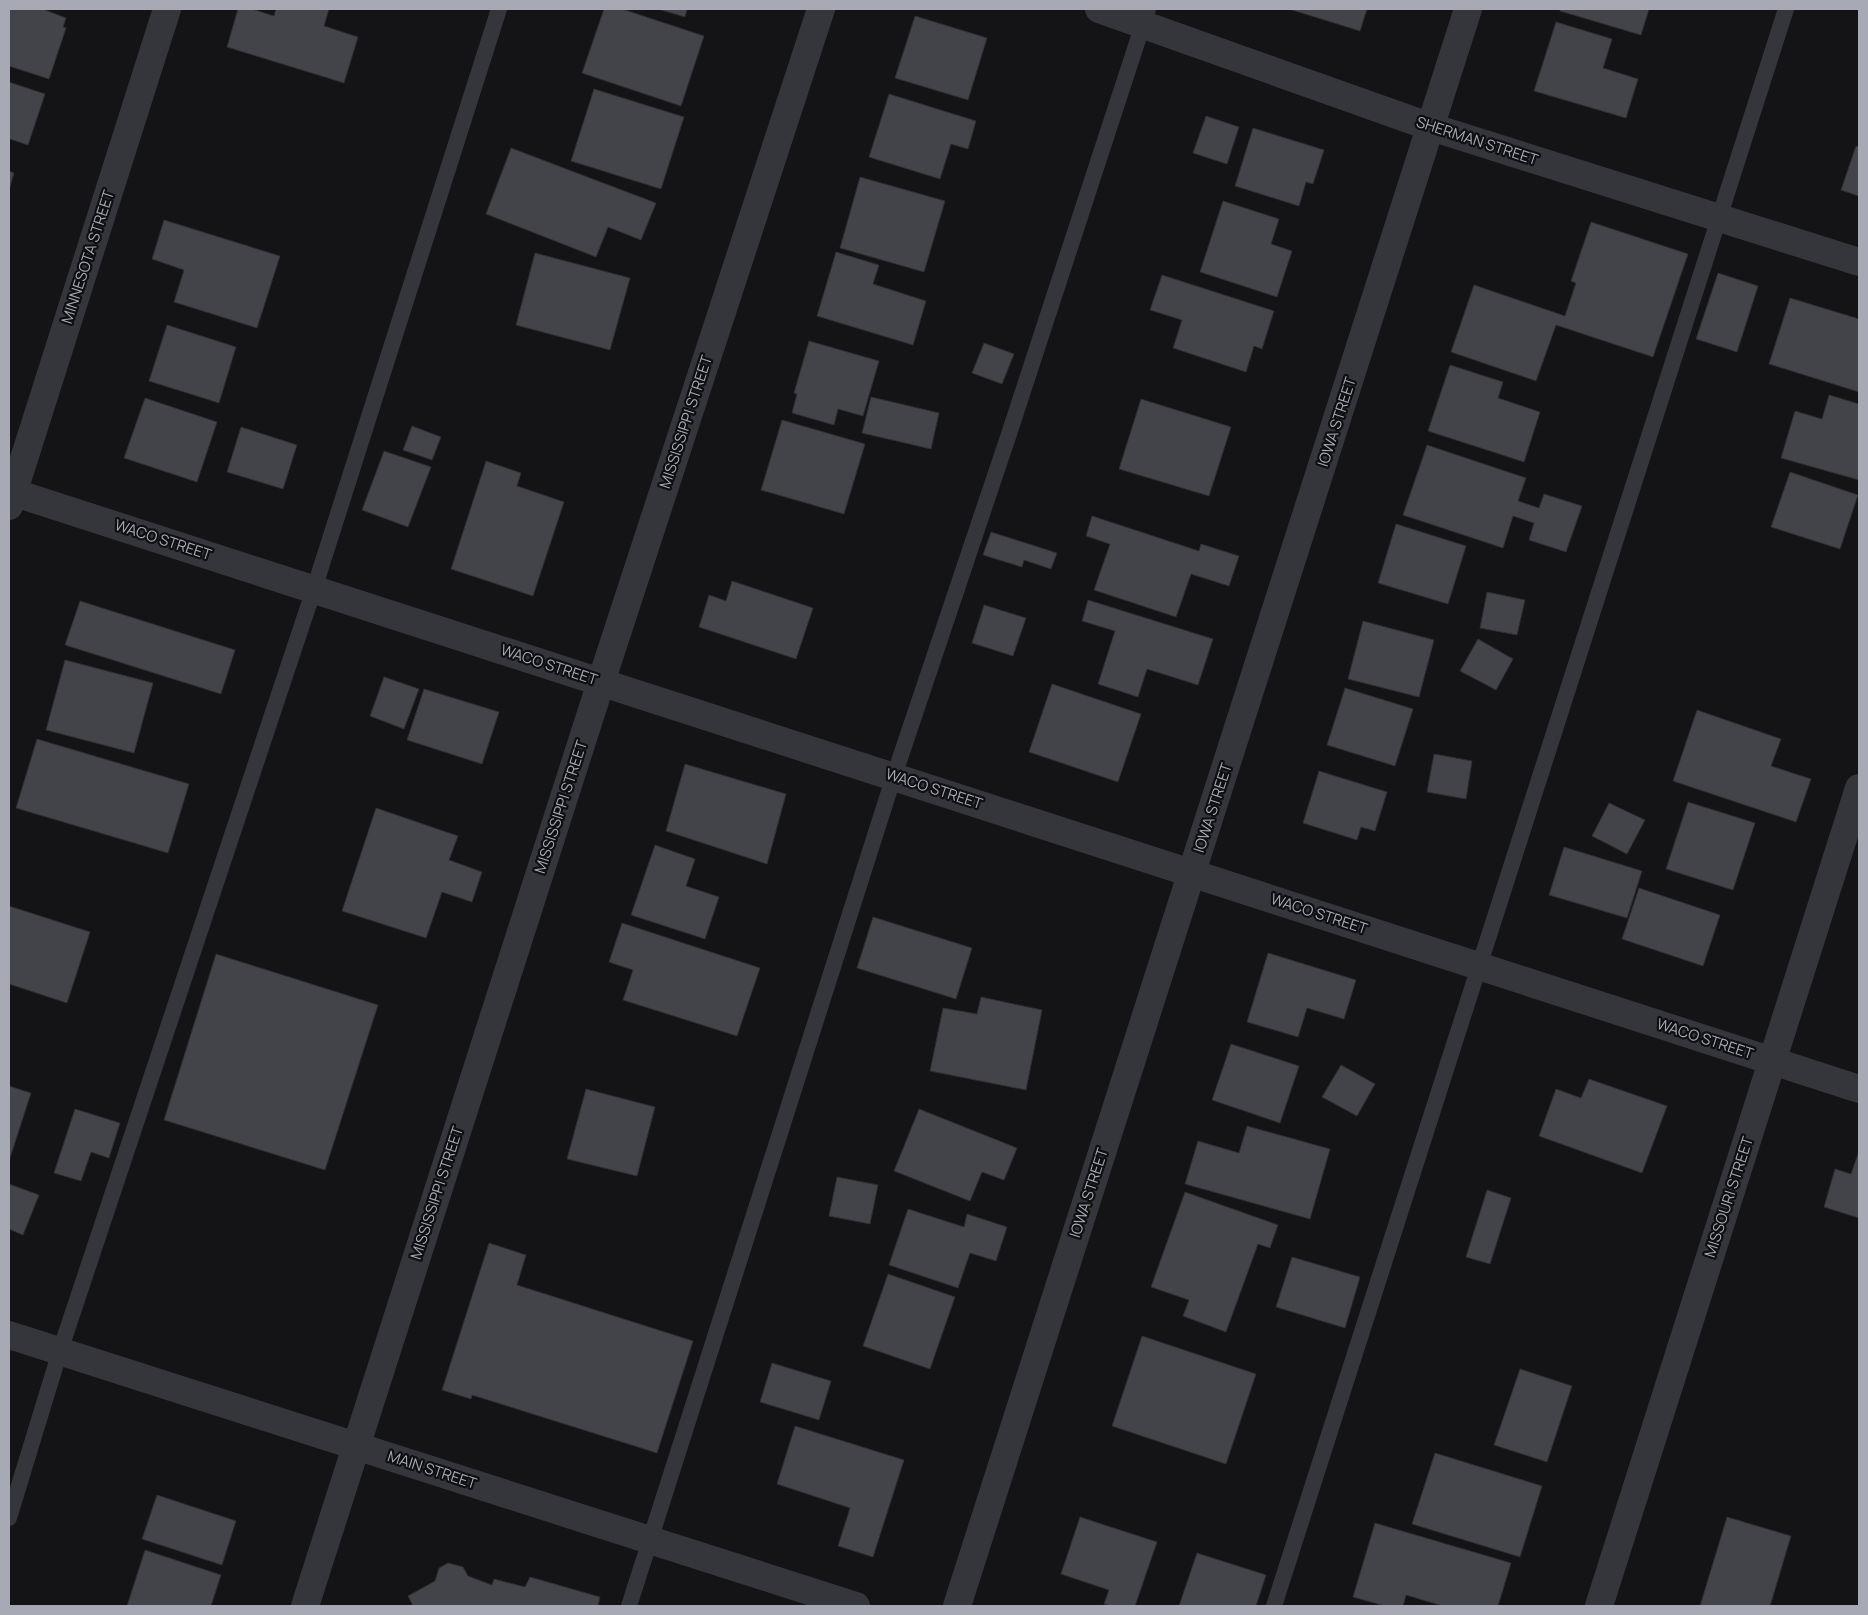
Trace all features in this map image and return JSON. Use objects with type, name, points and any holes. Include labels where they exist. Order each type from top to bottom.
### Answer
[{"type":"street","name":"MINNESOTA STREET","points":[[10,496],[167,9]]},
{"type":"street","name":"MISSISSIPPI STREET","points":[[305,1606],[601,682],[821,9]]},
{"type":"street","name":"SHERMAN STREET","points":[[1099,9],[1146,16],[1431,127],[1859,262]]},
{"type":"street","name":"IOWA STREET","points":[[957,1606],[1468,9]]},
{"type":"street","name":"WACO STREET","points":[[10,496],[314,589],[1859,1089]]},
{"type":"street","name":"MISSOURI STREET","points":[[1598,1606],[1859,788]]},
{"type":"street","name":"MAIN STREET","points":[[9,1335],[856,1606]]},
{"type":"lane","points":[[9,1518],[60,1351],[314,589],[499,9]]},
{"type":"lane","points":[[1274,1606],[1786,9]]},
{"type":"lane","points":[[629,1606],[894,776],[1008,437],[1146,16]]},
{"type":"building","points":[[9,9],[45,9],[66,18],[63,27],[66,28],[49,79],[9,66]]},
{"type":"building","points":[[238,9],[252,9],[274,16],[276,9],[329,9],[324,26],[358,37],[344,83],[227,47]]},
{"type":"building","points":[[604,9],[622,9],[704,36],[681,106],[582,73]]},
{"type":"building","points":[[658,9],[687,9],[685,17]]},
{"type":"building","points":[[1289,9],[1367,9],[1360,31]]},
{"type":"building","points":[[1560,9],[1649,9],[1641,35],[1560,11]]},
{"type":"building","points":[[915,16],[987,38],[968,100],[895,78]]},
{"type":"building","points":[[1556,22],[1612,39],[1603,68],[1638,79],[1626,118],[1534,91]]},
{"type":"building","points":[[9,82],[45,94],[28,145],[10,139],[9,141]]},
{"type":"building","points":[[594,89],[684,117],[661,189],[571,161]]},
{"type":"building","points":[[889,94],[976,121],[968,149],[951,144],[940,179],[869,157]]},
{"type":"building","points":[[1206,116],[1239,127],[1227,164],[1193,153]]},
{"type":"building","points":[[1253,128],[1324,150],[1313,184],[1306,182],[1299,206],[1235,186]]},
{"type":"building","points":[[1856,146],[1859,147],[1859,196],[1841,190]]},
{"type":"building","points":[[511,148],[656,203],[641,240],[608,227],[596,257],[486,214]]},
{"type":"building","points":[[9,171],[14,173],[9,190]]},
{"type":"building","points":[[860,177],[945,201],[924,272],[840,248]]},
{"type":"building","points":[[1223,201],[1279,219],[1271,244],[1292,251],[1277,297],[1200,272]]},
{"type":"building","points":[[164,220],[280,256],[257,328],[174,302],[184,270],[152,259]]},
{"type":"building","points":[[1591,222],[1688,254],[1653,357],[1556,325],[1536,381],[1451,352],[1474,285],[1565,316],[1576,283],[1571,281]]},
{"type":"building","points":[[836,252],[879,265],[873,284],[926,301],[913,345],[817,316]]},
{"type":"building","points":[[535,253],[630,278],[610,350],[516,325]]},
{"type":"building","points":[[1718,273],[1758,286],[1737,352],[1696,339]]},
{"type":"building","points":[[1162,275],[1274,311],[1262,349],[1254,346],[1246,372],[1173,348],[1182,320],[1150,310]]},
{"type":"building","points":[[1790,298],[1859,319],[1859,392],[1769,364]]},
{"type":"building","points":[[167,325],[236,347],[219,403],[149,381]]},
{"type":"building","points":[[809,341],[879,361],[863,416],[838,409],[834,425],[792,413],[797,394],[794,393]]},
{"type":"building","points":[[984,343],[1014,354],[1002,384],[972,373]]},
{"type":"building","points":[[1450,365],[1503,382],[1498,398],[1540,412],[1524,462],[1428,431]]},
{"type":"building","points":[[1829,395],[1859,404],[1859,480],[1781,458],[1795,411],[1822,419]]},
{"type":"building","points":[[871,397],[939,413],[931,449],[862,433]]},
{"type":"building","points":[[145,398],[217,422],[197,482],[124,458]]},
{"type":"building","points":[[1141,399],[1231,427],[1209,496],[1119,469]]},
{"type":"building","points":[[782,420],[865,444],[844,514],[761,490]]},
{"type":"building","points":[[412,426],[441,437],[432,460],[403,450]]},
{"type":"building","points":[[241,427],[297,445],[283,489],[227,472]]},
{"type":"building","points":[[1427,445],[1526,478],[1518,501],[1539,508],[1544,494],[1582,506],[1566,552],[1529,540],[1534,523],[1513,516],[1503,548],[1403,515]]},
{"type":"building","points":[[384,451],[431,467],[408,527],[362,510]]},
{"type":"building","points":[[486,461],[521,473],[517,486],[564,502],[533,596],[451,569]]},
{"type":"building","points":[[1790,472],[1858,495],[1840,549],[1771,527]]},
{"type":"building","points":[[1092,516],[1199,551],[1201,544],[1239,556],[1229,586],[1191,574],[1176,617],[1094,590],[1110,544],[1086,536]]},
{"type":"building","points":[[1396,524],[1466,546],[1448,604],[1378,583]]},
{"type":"building","points":[[991,532],[1057,553],[1051,569],[1024,560],[1022,567],[983,555]]},
{"type":"building","points":[[732,581],[813,608],[796,659],[699,627],[709,595],[726,601]]},
{"type":"building","points":[[1487,592],[1525,600],[1517,635],[1480,628]]},
{"type":"building","points":[[1088,600],[1213,639],[1198,685],[1147,669],[1138,697],[1098,684],[1115,631],[1082,621]]},
{"type":"building","points":[[80,601],[235,650],[221,694],[65,645]]},
{"type":"building","points":[[984,605],[1026,618],[1013,656],[972,643]]},
{"type":"building","points":[[1363,621],[1434,640],[1419,697],[1348,679]]},
{"type":"building","points":[[1478,639],[1513,659],[1496,690],[1460,671]]},
{"type":"building","points":[[65,660],[153,683],[134,753],[46,730]]},
{"type":"building","points":[[384,677],[419,689],[404,729],[370,716]]},
{"type":"building","points":[[1052,684],[1141,714],[1118,782],[1029,752]]},
{"type":"building","points":[[1345,688],[1413,709],[1395,766],[1327,745]]},
{"type":"building","points":[[424,689],[499,712],[482,764],[407,740]]},
{"type":"building","points":[[1697,710],[1781,739],[1771,766],[1811,779],[1796,822],[1673,781]]},
{"type":"building","points":[[37,739],[189,784],[168,853],[16,808]]},
{"type":"building","points":[[1434,754],[1472,761],[1466,799],[1427,792]]},
{"type":"building","points":[[685,764],[786,794],[767,864],[666,831]]},
{"type":"building","points":[[1319,771],[1387,792],[1375,831],[1361,827],[1357,840],[1303,823]]},
{"type":"building","points":[[1688,802],[1755,823],[1733,890],[1666,869]]},
{"type":"building","points":[[1609,803],[1645,820],[1627,854],[1592,836]]},
{"type":"building","points":[[376,808],[458,836],[449,860],[482,872],[472,902],[442,892],[426,938],[342,911]]},
{"type":"building","points":[[655,845],[695,859],[686,886],[719,897],[705,939],[631,915]]},
{"type":"building","points":[[1564,847],[1642,871],[1627,918],[1549,895]]},
{"type":"building","points":[[1639,888],[1720,915],[1703,966],[1622,939]]},
{"type":"building","points":[[9,906],[90,932],[67,1003],[9,984]]},
{"type":"building","points":[[873,917],[972,948],[956,999],[857,968]]},
{"type":"building","points":[[622,923],[760,968],[737,1036],[623,1000],[633,970],[609,962]]},
{"type":"building","points":[[1268,953],[1356,980],[1344,1019],[1307,1008],[1298,1037],[1247,1022]]},
{"type":"building","points":[[216,954],[378,1005],[325,1170],[164,1120]]},
{"type":"building","points":[[981,997],[1042,1010],[1026,1090],[930,1071],[943,1008],[977,1014]]},
{"type":"building","points":[[1231,1044],[1299,1066],[1280,1123],[1212,1100]]},
{"type":"building","points":[[1341,1065],[1375,1084],[1357,1116],[1322,1097]]},
{"type":"building","points":[[1589,1079],[1667,1106],[1642,1173],[1539,1136],[1556,1089],[1581,1098]]},
{"type":"building","points":[[9,1086],[31,1093],[9,1161]]},
{"type":"building","points":[[586,1089],[655,1107],[637,1176],[567,1159]]},
{"type":"building","points":[[75,1109],[120,1123],[109,1158],[91,1152],[81,1181],[54,1173]]},
{"type":"building","points":[[919,1109],[1017,1148],[1004,1180],[982,1172],[970,1201],[894,1171]]},
{"type":"building","points":[[1247,1126],[1330,1149],[1310,1219],[1185,1184],[1198,1141],[1239,1153]]},
{"type":"building","points":[[1859,1151],[1859,1218],[1824,1207],[1835,1169],[1851,1174]]},
{"type":"building","points":[[837,1177],[878,1185],[870,1224],[829,1216]]},
{"type":"building","points":[[9,1184],[39,1195],[23,1235],[9,1229]]},
{"type":"building","points":[[1487,1190],[1511,1198],[1490,1264],[1466,1257]]},
{"type":"building","points":[[1185,1192],[1278,1225],[1270,1248],[1258,1244],[1226,1332],[1183,1316],[1189,1300],[1151,1287]]},
{"type":"building","points":[[908,1209],[964,1227],[967,1214],[1007,1227],[996,1261],[970,1253],[958,1288],[889,1265]]},
{"type":"building","points":[[489,1243],[526,1255],[517,1285],[693,1341],[657,1453],[472,1395],[471,1399],[442,1390]]},
{"type":"building","points":[[1292,1257],[1360,1277],[1345,1328],[1276,1307]]},
{"type":"building","points":[[888,1274],[955,1297],[930,1369],[863,1346]]},
{"type":"building","points":[[1142,1336],[1256,1374],[1226,1464],[1112,1426]]},
{"type":"building","points":[[772,1363],[831,1381],[819,1420],[760,1402]]},
{"type":"building","points":[[1520,1369],[1572,1386],[1547,1462],[1494,1445]]},
{"type":"building","points":[[795,1426],[904,1460],[873,1557],[838,1546],[850,1508],[777,1484]]},
{"type":"building","points":[[1435,1453],[1542,1486],[1520,1557],[1412,1524]]},
{"type":"building","points":[[157,1495],[236,1521],[222,1565],[142,1539]]},
{"type":"building","points":[[1080,1517],[1157,1542],[1135,1606],[1111,1606],[1104,1604],[1109,1590],[1061,1574]]},
{"type":"building","points":[[1727,1517],[1791,1536],[1770,1606],[1700,1606]]},
{"type":"building","points":[[1375,1523],[1511,1563],[1498,1606],[1443,1606],[1406,1595],[1403,1606],[1385,1606],[1353,1597]]},
{"type":"building","points":[[145,1550],[221,1575],[211,1606],[127,1606]]},
{"type":"building","points":[[1197,1553],[1266,1575],[1256,1606],[1179,1606]]},
{"type":"building","points":[[448,1563],[463,1567],[468,1576],[492,1585],[494,1579],[525,1587],[530,1577],[600,1597],[598,1606],[413,1606],[408,1596],[435,1581],[439,1568]]}]
